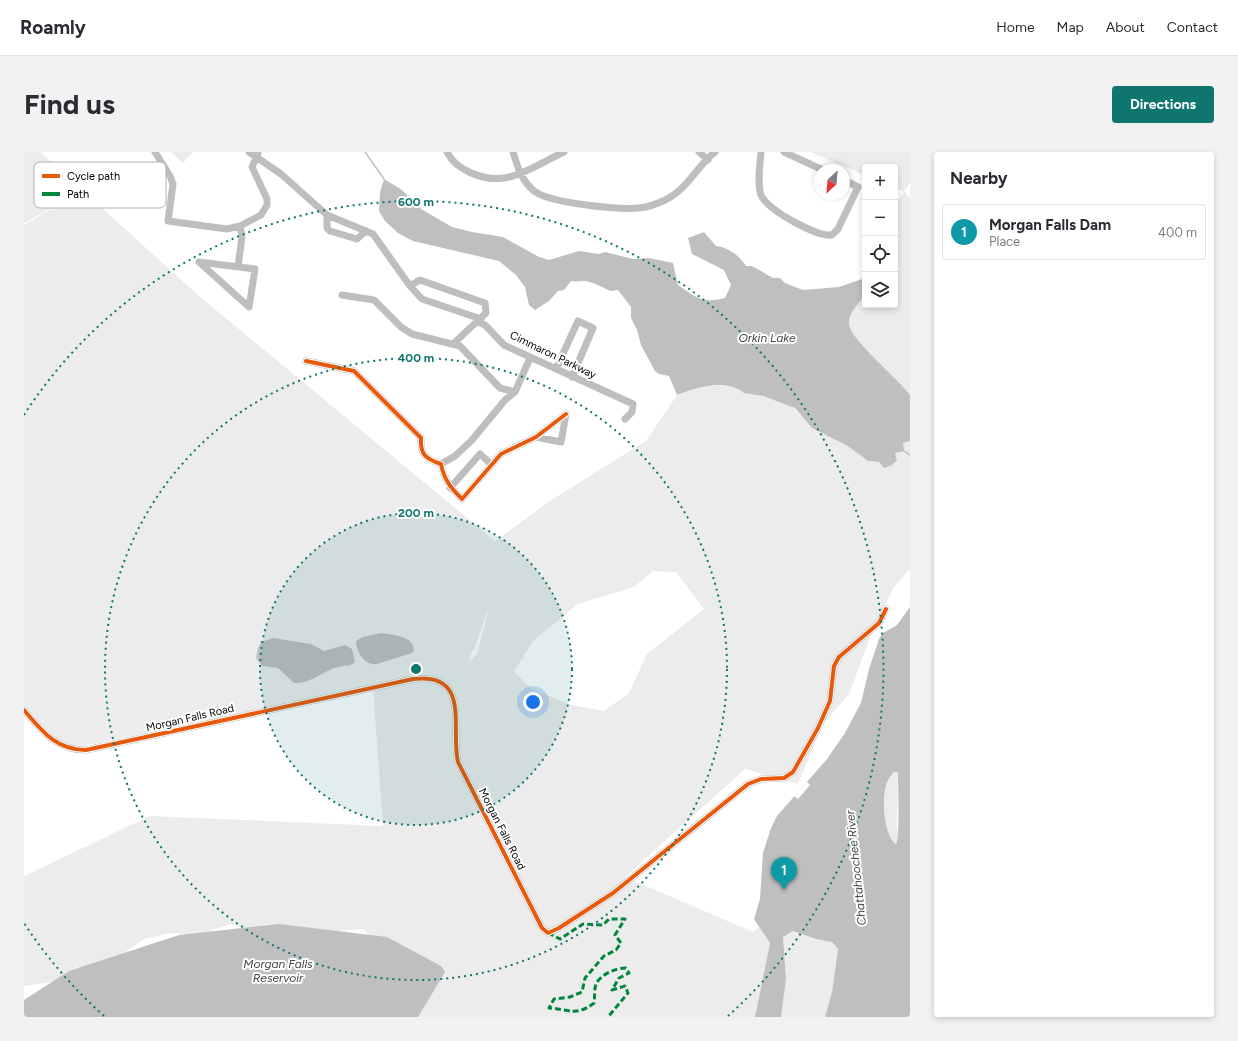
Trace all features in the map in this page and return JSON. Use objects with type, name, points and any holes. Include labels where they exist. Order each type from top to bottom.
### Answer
[{"type":"street","points":[[155,152],[161,162]]},
{"type":"street","points":[[447,152],[456,164],[479,177],[506,179],[520,175],[564,152]]},
{"type":"street","points":[[513,152],[520,175],[535,191],[554,200],[639,208],[666,200],[673,195],[686,184],[715,152]]},
{"type":"street","points":[[699,152],[708,160]]},
{"type":"street","points":[[761,152],[760,189],[765,202],[783,215],[824,235],[832,235],[838,229],[858,188],[850,183]]},
{"type":"street","points":[[784,152],[814,166]]},
{"type":"street","points":[[166,170],[173,184],[168,222],[227,230],[240,226],[261,214],[267,205],[267,200],[252,168],[255,153],[327,215],[373,234],[410,286],[420,280],[485,303],[486,313],[453,344]]},
{"type":"street","points":[[327,215],[326,228],[330,231],[357,239],[366,231]]},
{"type":"street","points":[[238,267],[242,237],[240,226]]},
{"type":"street","points":[[199,262],[238,267],[255,269],[249,307],[199,262]]},
{"type":"street","name":"Cimmaron Parkway","points":[[410,286],[422,299],[480,320],[504,345],[633,404],[632,412],[626,419]]},
{"type":"street","points":[[342,295],[374,300],[401,327],[412,334],[460,346],[500,388],[515,392]]},
{"type":"street","points":[[556,369],[578,321],[593,328],[572,376]]},
{"type":"street","points":[[441,464],[455,456],[472,440],[505,400],[515,392],[530,358]]},
{"type":"street","points":[[306,361],[354,371],[421,438],[421,449],[425,456],[441,464]]},
{"type":"street","points":[[441,464],[443,475],[450,488],[462,499],[501,454],[536,437],[566,414],[561,442],[536,437]]},
{"type":"street","points":[[450,488],[480,454],[492,465]]},
{"type":"street","name":"Morgan Falls Road","points":[[24,710],[41,730],[55,743],[70,749],[86,750],[413,679],[437,680],[449,691],[455,708],[457,720],[456,754],[458,762],[542,928],[548,933],[559,928],[613,894],[748,784],[761,779],[784,778],[794,772],[815,734],[830,701],[834,666],[839,657],[879,623],[886,609]]},
{"type":"shaded area","points":[[24,152],[40,152],[51,162],[34,162],[34,208],[52,208],[24,223]]},
{"type":"shaded area","points":[[171,152],[193,152],[183,163]]},
{"type":"shaded area","points":[[810,152],[910,152],[910,183],[904,191],[910,198],[910,395],[865,348],[851,329],[849,322],[853,310],[862,296],[862,308],[898,308],[898,200],[904,192],[898,189],[898,164],[862,164],[862,174],[850,169],[850,164],[839,164]]},
{"type":"shaded area","points":[[53,208],[102,208],[199,296],[495,541],[550,501],[646,441],[677,395],[698,387],[727,385],[789,405],[809,423],[849,446],[871,462],[876,462],[896,453],[899,451],[903,443],[910,441],[910,569],[894,587],[874,627],[849,694],[823,724],[798,784],[745,769],[625,877],[753,932],[759,927],[770,943],[755,1017],[401,1017],[378,947],[364,929],[337,931],[301,928],[264,933],[230,924],[199,935],[170,933],[144,939],[92,975],[77,967],[59,981],[24,986],[24,876],[150,816],[383,826],[373,686],[82,746],[53,744],[24,712],[24,225]],"holes":[[[653,571],[676,572],[704,609],[647,654],[629,693],[604,711],[571,705],[532,689],[514,672],[533,641],[578,604],[634,587]],[[491,601],[477,654],[469,662]]]},
{"type":"shaded area","points":[[894,772],[897,772],[898,774],[898,837],[896,844],[888,832],[884,814],[884,794],[886,785],[888,779]]},
{"type":"shaded area","points":[[793,931],[816,939],[832,942],[838,949],[832,992],[825,1017],[781,1017],[786,979],[783,937]]},
{"type":"water","name":"Orkin Lake","points":[[384,179],[402,190],[421,209],[452,227],[503,237],[539,257],[549,260],[579,251],[599,254],[605,252],[633,259],[649,258],[673,263],[678,285],[694,296],[704,300],[717,300],[725,298],[731,285],[724,270],[692,254],[688,238],[704,232],[716,246],[725,248],[733,253],[746,266],[752,266],[773,278],[780,278],[785,283],[803,290],[839,287],[862,279],[862,298],[851,314],[849,323],[851,330],[865,348],[910,395],[910,441],[903,443],[904,451],[895,453],[897,460],[892,465],[884,468],[879,462],[868,461],[848,446],[812,428],[795,408],[763,396],[744,393],[737,388],[720,385],[711,385],[693,389],[677,395],[669,376],[659,374],[655,371],[641,345],[637,330],[631,318],[631,307],[618,290],[610,291],[587,281],[571,281],[564,290],[558,291],[549,301],[535,310],[529,305],[525,287],[516,275],[499,261],[413,241],[398,233],[385,221],[379,211],[380,192]]},
{"type":"water","name":"Chattahoochee River","points":[[910,607],[910,1017],[825,1017],[832,992],[838,949],[832,942],[816,939],[793,931],[783,937],[786,979],[781,1017],[755,1017],[770,943],[754,919],[760,899],[763,853],[771,828],[777,816],[827,759],[845,733],[861,703],[869,669],[879,639],[883,633],[897,625]],"holes":[[[894,772],[897,772],[898,822],[896,844],[888,832],[884,814],[884,795],[889,778]]]},
{"type":"water","points":[[381,633],[396,635],[406,639],[413,646],[414,651],[412,653],[377,664],[365,661],[359,654],[356,641],[363,637]]},
{"type":"water","points":[[273,638],[311,644],[324,651],[345,645],[352,649],[355,662],[353,664],[332,669],[306,681],[294,683],[278,668],[262,666],[256,658],[261,642]]},
{"type":"water","name":"Morgan Falls Reservoir","points":[[279,924],[387,937],[441,966],[445,972],[418,1017],[24,1017],[24,1000],[69,971],[179,935]]},
{"type":"pier","points":[[807,782],[810,785],[798,799],[794,796]]},
{"type":"waterway","points":[[365,152],[384,179]]},
{"type":"waterway","points":[[904,451],[910,455]]},
{"type":"marked path","points":[[548,933],[560,939],[583,924],[603,925],[609,919],[625,919],[615,935],[621,943],[616,950],[604,956],[585,978],[582,992],[570,997],[554,999],[549,1008],[577,1011],[588,1007],[594,1003],[595,986],[598,980],[613,970],[626,968],[629,973],[619,978],[612,990],[625,986],[628,993],[608,1017]]},
{"type":"cycle path","points":[[306,361],[354,371],[421,438],[422,449],[425,456],[441,464],[448,483],[462,499],[501,454],[536,437],[566,414]]},
{"type":"cycle path","points":[[24,710],[50,738],[66,747],[86,750],[413,679],[432,679],[444,684],[451,693],[455,705],[456,748],[458,762],[542,928],[548,933],[559,928],[613,893],[748,784],[761,779],[784,778],[793,772],[818,728],[830,701],[834,666],[839,657],[879,623],[886,609]]},
{"type":"place","name":"Morgan Falls Dam","points":[[784,890]]}]
